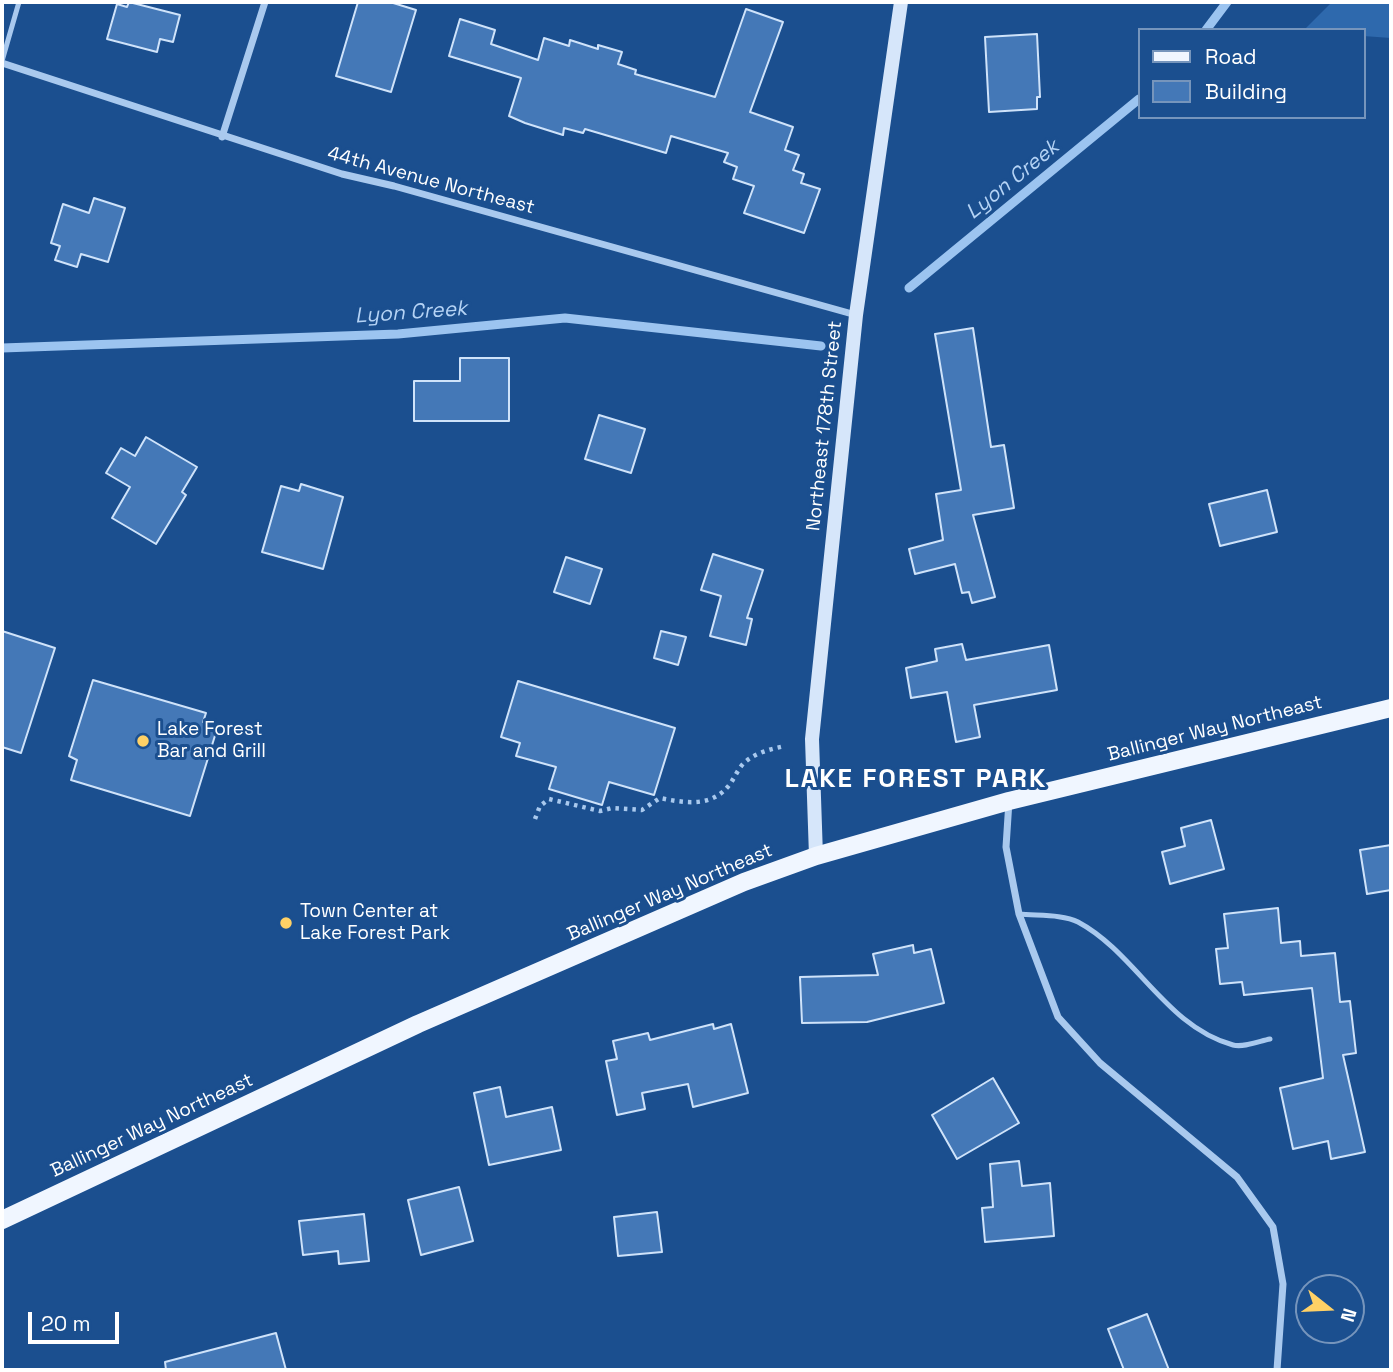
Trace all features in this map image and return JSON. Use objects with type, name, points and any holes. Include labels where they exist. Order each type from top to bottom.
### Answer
[{"type":"main road","name":"Northeast 178th Street","points":[[816,856],[811,739],[856,316],[901,2]]},
{"type":"main road","name":"Ballinger Way Northeast","points":[[2,1220],[418,1024],[744,882],[816,856],[1009,801],[1391,708]]},
{"type":"street","points":[[222,137],[265,2]]},
{"type":"street","name":"44th Avenue Northeast","points":[[2,62],[222,137],[342,174],[394,186],[856,316]]},
{"type":"street","points":[[1009,801],[1006,846],[1019,914],[1058,1017],[1100,1063],[1237,1177],[1273,1227],[1283,1284],[1277,1370]]},
{"type":"lane","points":[[2,62],[19,2]]},
{"type":"lane","points":[[1019,914],[1075,920],[1119,952],[1185,1019],[1210,1034],[1235,1046],[1270,1039]]},
{"type":"path","points":[[535,819],[540,806],[550,799],[600,811],[612,808],[642,810],[660,798],[688,804],[712,800],[728,787],[744,763],[764,751],[785,746]]},
{"type":"shaded area","points":[[1332,2],[1391,2],[1391,38],[1365,36],[1365,28],[1306,28]]},
{"type":"building","points":[[129,2],[180,15],[173,42],[160,39],[157,52],[107,39],[117,4],[127,7]]},
{"type":"building","points":[[358,2],[390,2],[416,10],[391,92],[336,76]]},
{"type":"building","points":[[746,9],[783,22],[750,112],[793,127],[785,150],[799,155],[793,170],[804,174],[801,183],[820,189],[804,233],[744,213],[754,186],[733,179],[737,167],[724,162],[728,153],[671,136],[666,153],[585,129],[583,133],[564,128],[563,135],[525,123],[509,116],[521,78],[449,56],[460,19],[495,30],[491,44],[538,60],[544,38],[569,46],[570,40],[598,49],[598,45],[622,52],[618,64],[636,70],[635,74],[715,97]]},
{"type":"building","points":[[1037,34],[1040,97],[1037,97],[1037,109],[989,112],[985,37]]},
{"type":"building","points":[[94,198],[125,208],[108,262],[81,254],[77,267],[55,260],[60,246],[51,243],[63,204],[89,213]]},
{"type":"building","points":[[973,328],[991,447],[1004,445],[1014,508],[973,515],[995,597],[972,603],[969,592],[962,593],[955,564],[915,574],[909,549],[943,540],[936,494],[961,490],[935,334]]},
{"type":"building","points":[[460,358],[509,358],[509,421],[414,421],[414,381],[460,381]]},
{"type":"building","points":[[599,415],[645,429],[631,473],[585,459]]},
{"type":"building","points":[[146,437],[197,467],[182,492],[186,495],[156,544],[112,518],[130,487],[106,473],[121,448],[135,456]]},
{"type":"building","points":[[301,484],[343,497],[323,569],[262,552],[281,486],[299,491]]},
{"type":"building","points":[[1267,490],[1277,532],[1220,546],[1209,504]]},
{"type":"building","points":[[713,554],[763,570],[747,618],[752,619],[746,645],[710,636],[721,596],[701,590]]},
{"type":"building","points":[[566,557],[602,569],[590,604],[554,592]]},
{"type":"building","points":[[2,631],[55,648],[21,753],[2,747]]},
{"type":"building","points":[[661,631],[686,637],[678,665],[654,658]]},
{"type":"building","points":[[962,644],[966,660],[1049,645],[1057,690],[974,705],[980,737],[956,742],[947,692],[911,698],[906,668],[937,661],[935,649]]},
{"type":"building","name":"Lake Forest Bar and Grill","points":[[93,680],[206,713],[203,722],[218,726],[190,816],[71,780],[77,760],[69,756]]},
{"type":"building","points":[[518,681],[675,728],[654,795],[609,782],[602,805],[549,789],[556,767],[516,756],[520,743],[501,737]]},
{"type":"building","points":[[1211,820],[1224,869],[1170,884],[1162,852],[1185,846],[1181,828]]},
{"type":"building","points":[[1391,845],[1391,890],[1367,894],[1360,850]]},
{"type":"building","points":[[1278,908],[1281,943],[1300,941],[1301,956],[1335,953],[1340,1002],[1350,1001],[1356,1053],[1343,1055],[1365,1152],[1331,1159],[1328,1141],[1293,1149],[1280,1088],[1323,1078],[1312,988],[1244,995],[1242,982],[1220,984],[1216,949],[1228,948],[1224,914]]},
{"type":"building","points":[[913,945],[914,953],[931,949],[944,1003],[867,1022],[802,1023],[800,977],[878,975],[873,954]]},
{"type":"building","points":[[713,1024],[714,1029],[731,1024],[748,1093],[693,1107],[688,1084],[642,1093],[645,1109],[617,1115],[606,1061],[617,1059],[613,1041],[648,1033],[650,1040]]},
{"type":"building","points":[[993,1078],[1019,1123],[957,1159],[932,1115]]},
{"type":"building","points":[[500,1087],[506,1117],[552,1107],[561,1150],[489,1165],[474,1093]]},
{"type":"building","points":[[1019,1161],[1022,1186],[1050,1183],[1054,1236],[985,1242],[982,1208],[993,1207],[990,1164]]},
{"type":"building","points":[[459,1187],[473,1241],[421,1255],[408,1200]]},
{"type":"building","points":[[657,1212],[662,1252],[618,1256],[614,1217]]},
{"type":"building","points":[[364,1214],[369,1261],[339,1264],[338,1251],[303,1255],[299,1221]]},
{"type":"building","points":[[1147,1314],[1169,1370],[1124,1370],[1108,1329]]},
{"type":"building","points":[[276,1333],[286,1370],[166,1370],[165,1362]]},
{"type":"waterway","name":"Lyon Creek","points":[[1208,28],[1227,2]]},
{"type":"waterway","name":"Lyon Creek","points":[[909,288],[1138,100]]},
{"type":"waterway","name":"Lyon Creek","points":[[2,348],[398,334],[565,318],[821,346]]},
{"type":"place","name":"Lake Forest Bar and Grill","points":[[143,741]]},
{"type":"place","name":"Town Center at Lake Forest Park","points":[[286,923]]},
{"type":"district","name":"LAKE FOREST PARK","points":[[916,780]]}]
